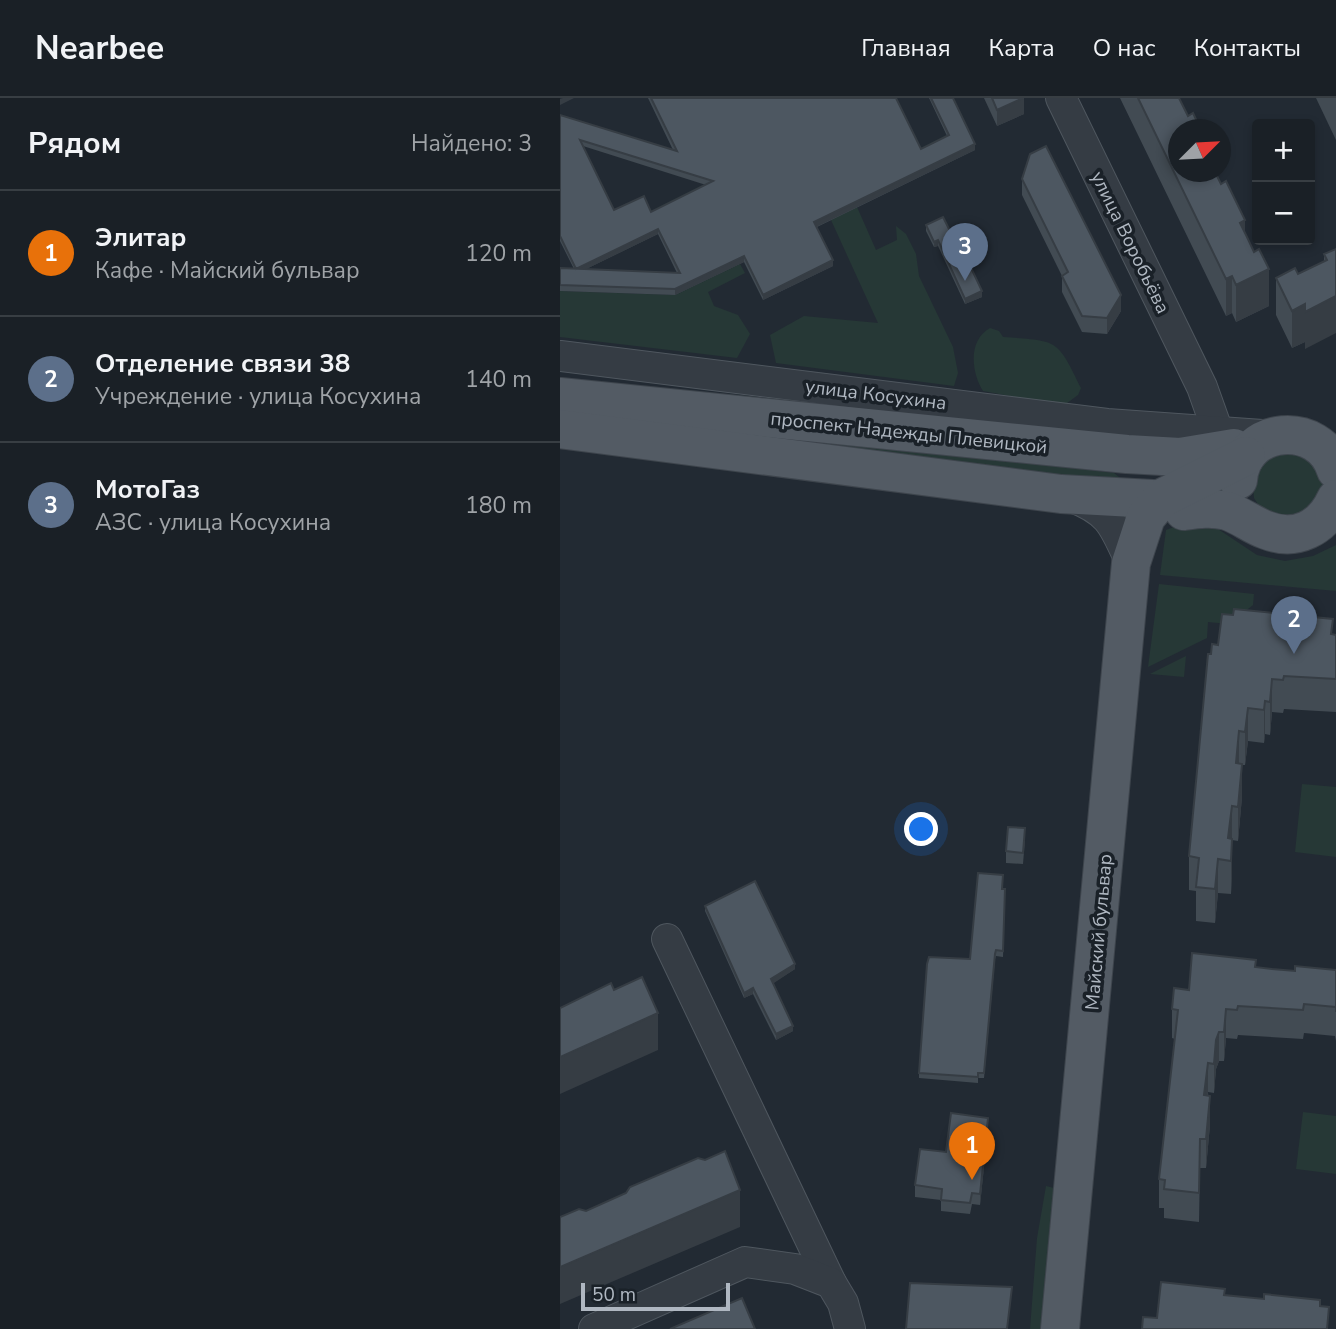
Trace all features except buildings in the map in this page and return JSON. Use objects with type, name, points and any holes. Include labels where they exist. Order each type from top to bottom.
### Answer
[{"type":"main road","name":"проспект Надежды Плевицкой","points":[[560,397],[1127,454],[1180,457],[1268,454]]},
{"type":"main road","name":"проспект Надежды Плевицкой","points":[[560,429],[1061,494],[1162,498],[1189,502],[1268,454]]},
{"type":"main road","points":[[1268,454],[1228,512],[1266,530],[1285,535],[1302,533],[1330,514]]},
{"type":"main road","points":[[1135,550],[1161,521],[1185,511],[1268,454]]},
{"type":"main road","points":[[1135,550],[1146,517],[1162,498]]},
{"type":"main road","name":"Майский бульвар","points":[[1060,1329],[1135,550]]},
{"type":"street","name":"улица Воробьёва","points":[[1061,98],[1202,387],[1268,454]]},
{"type":"street","name":"улица Косухина","points":[[560,356],[1107,424],[1268,454]]},
{"type":"street","points":[[1202,387],[1230,415],[1263,430],[1268,454]]},
{"type":"street","points":[[1061,494],[1098,507],[1135,550]]},
{"type":"street","points":[[667,939],[843,1303],[850,1329]]},
{"type":"street","points":[[594,1329],[745,1262],[795,1269],[831,1283]]},
{"type":"shaded area","points":[[857,207],[876,250],[897,240],[896,226],[906,234],[916,254],[919,276],[953,347],[958,373],[954,386],[776,363],[770,335],[804,316],[878,323],[831,220]]},
{"type":"shaded area","points":[[740,264],[745,273],[708,292],[714,306],[738,315],[750,334],[737,358],[560,337],[560,291],[675,295]]},
{"type":"shaded area","points":[[990,328],[999,331],[1003,337],[1054,345],[1066,360],[1081,388],[1078,395],[1063,406],[983,391],[974,366],[975,348],[983,333]]},
{"type":"shaded area","points":[[560,413],[755,429],[1114,473],[1119,477],[1119,482]]},
{"type":"shaded area","points":[[1277,447],[1323,466],[1326,492],[1299,520],[1261,509],[1254,498],[1252,474]]},
{"type":"shaded area","points":[[1174,527],[1215,527],[1257,555],[1285,561],[1313,556],[1336,545],[1336,591],[1160,575],[1166,530]]},
{"type":"shaded area","points":[[1159,584],[1254,594],[1253,605],[1229,624],[1208,622],[1207,638],[1148,667]]},
{"type":"shaded area","points":[[1186,656],[1184,677],[1150,674]]},
{"type":"shaded area","points":[[1302,784],[1336,787],[1336,857],[1295,852]]},
{"type":"shaded area","points":[[1303,1112],[1336,1116],[1336,1174],[1296,1169]]},
{"type":"shaded area","points":[[1046,1186],[1054,1188],[1047,1329],[1030,1329],[1037,1238]]},
{"type":"place","name":"МотоГаз","points":[[965,281]]},
{"type":"place","name":"Отделение связи 38","points":[[1294,654]]},
{"type":"place","name":"Элитар","points":[[972,1180]]}]
